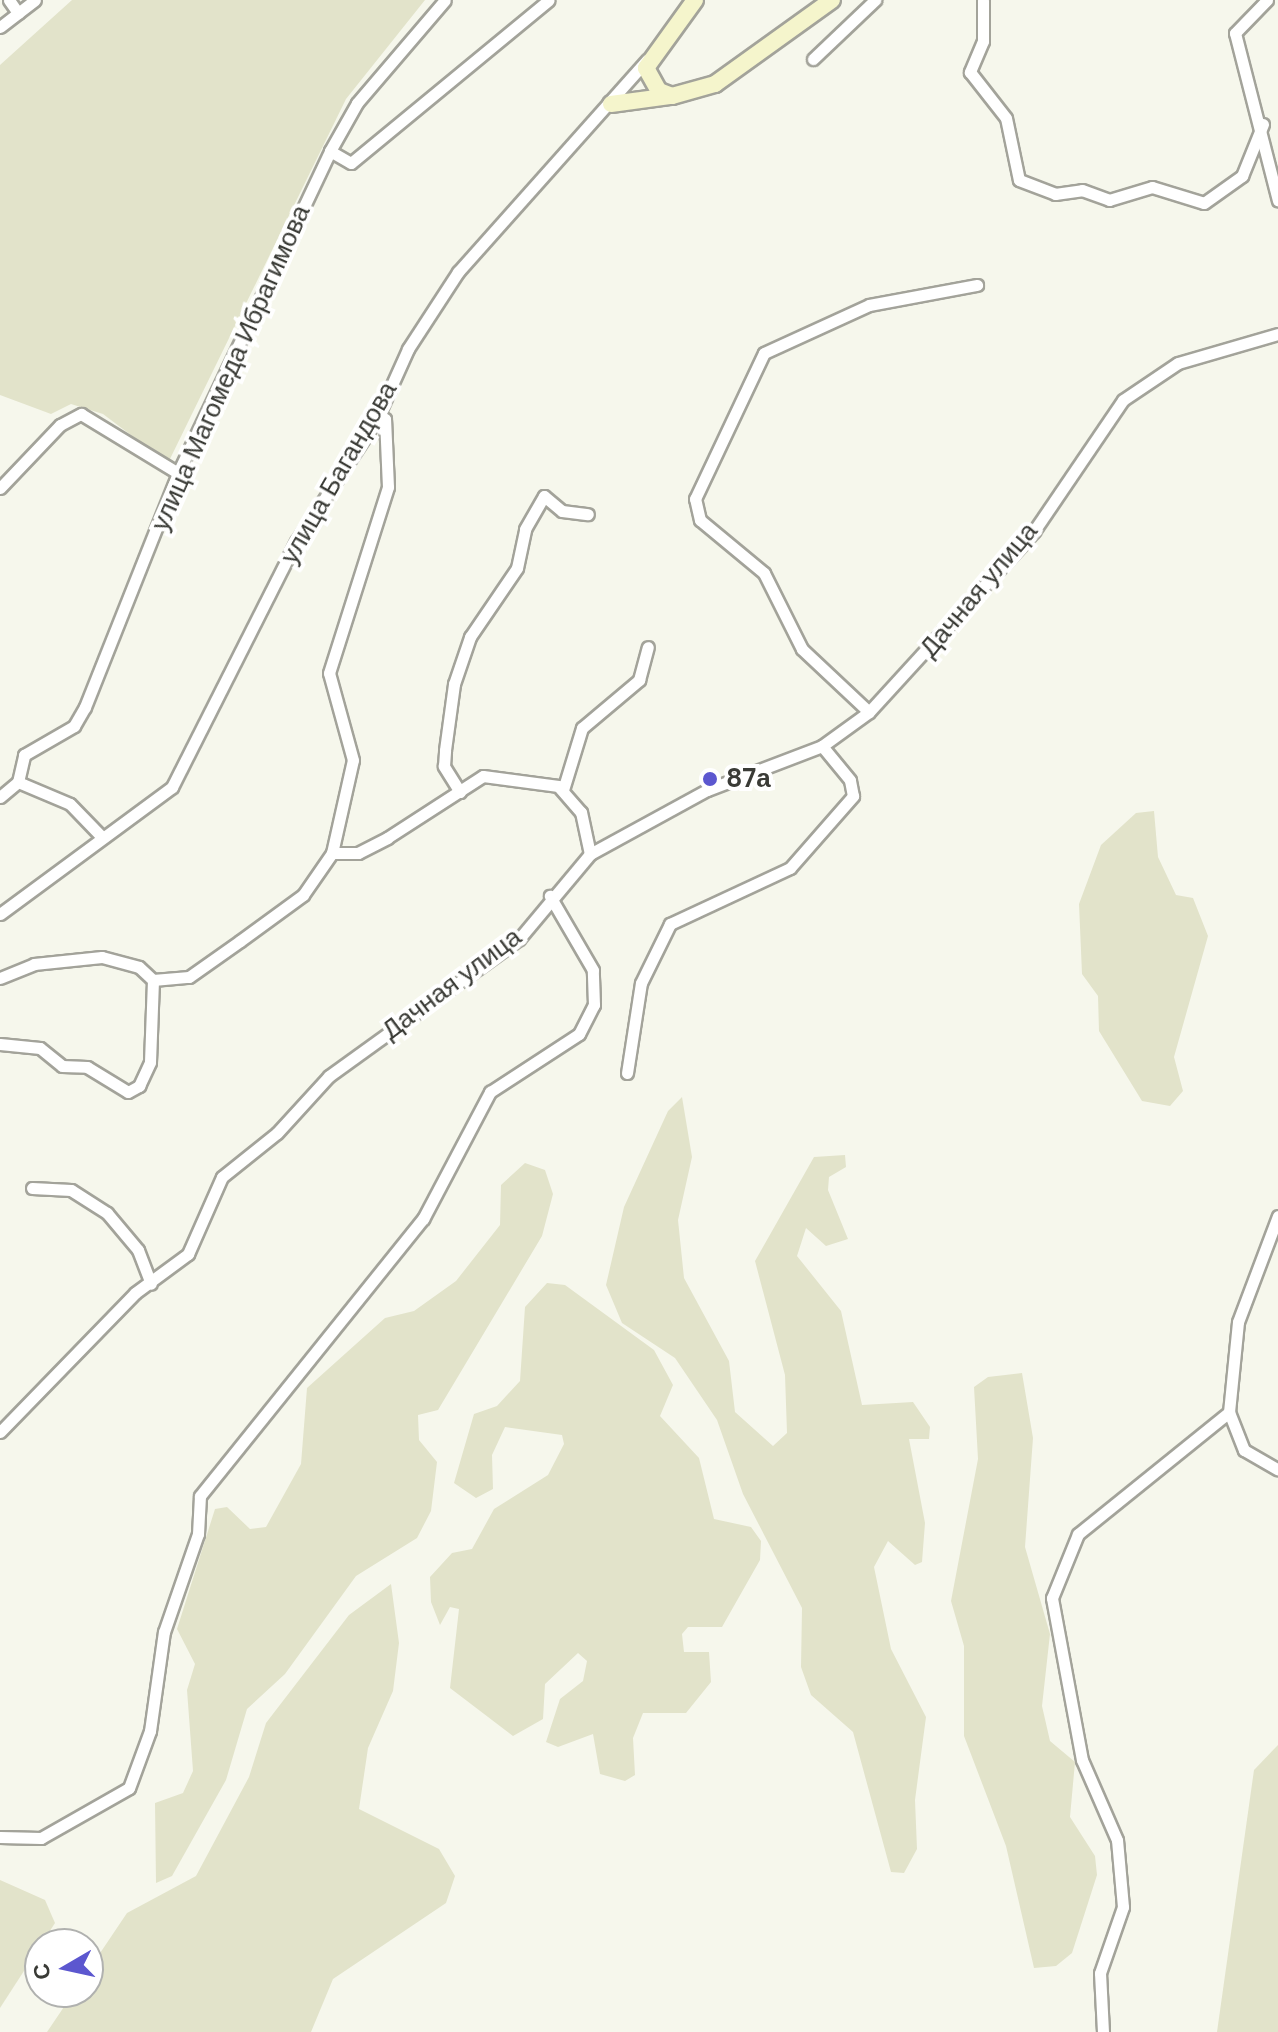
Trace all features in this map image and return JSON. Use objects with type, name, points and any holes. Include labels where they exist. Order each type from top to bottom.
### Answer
[{"type":"street","points":[[9,0],[18,13]]},
{"type":"street","points":[[0,27],[35,0]]},
{"type":"street","name":"улица Магомеда Ибрагимова","points":[[18,782],[24,755],[74,726],[85,707],[178,473],[330,151],[357,103],[445,0]]},
{"type":"street","points":[[330,151],[351,163],[549,0]]},
{"type":"street","points":[[672,96],[648,62],[695,0]]},
{"type":"street","points":[[611,104],[672,96],[715,84],[832,0]]},
{"type":"street","points":[[813,59],[875,0]]},
{"type":"street","points":[[983,0],[983,41],[970,72],[1006,118],[1019,180],[1055,194],[1082,190],[1109,200],[1152,187],[1204,203],[1242,176],[1263,124]]},
{"type":"street","points":[[1267,0],[1235,33],[1263,124],[1278,201]]},
{"type":"street","name":"улица Багандова","points":[[0,914],[101,836],[140,816],[186,767],[312,512],[377,418],[408,349],[458,272],[648,62]]},
{"type":"street","points":[[869,712],[802,649],[764,573],[700,520],[695,499],[764,353],[869,305],[977,285]]},
{"type":"street","name":"Дачная улица","points":[[0,1432],[151,1284],[188,1254],[207,1199],[237,1162],[277,1133],[329,1076],[519,939],[550,896],[590,854],[707,790],[822,746],[869,712],[1034,531],[1123,400],[1178,363],[1278,334]]},
{"type":"street","points":[[0,488],[60,425],[81,414],[178,473]]},
{"type":"street","points":[[0,978],[34,964],[102,957],[131,963],[153,980],[189,977],[303,895],[332,853],[353,760],[329,673],[388,487],[385,419],[377,418]]},
{"type":"street","points":[[460,792],[444,766],[445,750],[454,684],[470,637],[517,568],[525,529],[544,496],[562,511],[588,514]]},
{"type":"street","points":[[563,790],[582,728],[639,680],[648,647]]},
{"type":"street","points":[[627,1073],[641,983],[670,924],[790,868],[853,796],[822,746]]},
{"type":"street","points":[[332,853],[358,853],[483,776],[563,790],[581,812],[590,854]]},
{"type":"street","points":[[0,797],[18,782],[70,804],[101,836]]},
{"type":"street","points":[[0,1837],[41,1838],[129,1788],[150,1731],[164,1632],[198,1534],[200,1496],[423,1219],[490,1092],[579,1034],[594,1005],[593,970],[550,896]]},
{"type":"street","points":[[0,1044],[40,1048],[62,1066],[87,1067],[128,1092],[139,1086],[150,1062],[153,980]]},
{"type":"street","points":[[32,1188],[71,1190],[107,1213],[138,1250],[151,1284]]},
{"type":"street","points":[[1278,1216],[1238,1322],[1229,1412],[1240,1443],[1262,1466],[1278,1470]]},
{"type":"street","points":[[1103,2032],[1100,1973],[1123,1907],[1117,1840],[1082,1760],[1052,1598],[1078,1534],[1229,1412]]},
{"type":"green space","points":[[72,0],[425,0],[346,99],[168,463],[103,414],[71,404],[51,414],[0,395],[0,65]]},
{"type":"green space","points":[[1154,811],[1158,857],[1176,895],[1193,898],[1208,936],[1174,1057],[1183,1091],[1170,1106],[1142,1101],[1099,1031],[1098,996],[1082,974],[1079,904],[1101,845],[1136,813]]},
{"type":"green space","points":[[682,1097],[692,1157],[678,1220],[684,1278],[729,1361],[735,1412],[773,1446],[787,1433],[785,1375],[755,1261],[814,1157],[845,1155],[846,1167],[829,1177],[828,1190],[848,1239],[826,1246],[806,1228],[797,1256],[841,1311],[862,1405],[913,1402],[930,1427],[929,1439],[909,1439],[925,1523],[922,1562],[915,1565],[888,1541],[874,1567],[891,1649],[926,1717],[915,1800],[917,1849],[904,1873],[891,1872],[853,1732],[811,1695],[801,1667],[802,1608],[743,1494],[717,1420],[675,1358],[622,1323],[606,1285],[624,1207],[668,1111]]},
{"type":"green space","points":[[525,1163],[545,1170],[553,1194],[542,1236],[438,1410],[418,1415],[419,1440],[437,1462],[431,1511],[417,1538],[356,1576],[285,1674],[247,1709],[226,1780],[172,1876],[156,1883],[155,1803],[183,1793],[193,1771],[187,1690],[195,1664],[177,1629],[215,1509],[227,1507],[250,1529],[266,1527],[301,1464],[307,1388],[385,1318],[414,1311],[456,1281],[500,1225],[501,1185]]},
{"type":"green space","points":[[547,1283],[565,1285],[654,1350],[673,1385],[660,1416],[699,1458],[714,1519],[751,1527],[761,1541],[760,1560],[722,1627],[688,1627],[682,1634],[684,1652],[709,1652],[711,1682],[686,1713],[643,1713],[633,1738],[635,1775],[625,1781],[600,1774],[593,1734],[558,1747],[546,1742],[560,1699],[583,1681],[587,1661],[578,1653],[545,1684],[543,1719],[513,1736],[450,1688],[459,1609],[450,1607],[440,1625],[431,1602],[430,1577],[452,1553],[472,1549],[494,1509],[548,1475],[564,1444],[562,1435],[505,1427],[492,1455],[493,1489],[476,1498],[454,1483],[474,1414],[497,1406],[520,1381],[525,1307]]},
{"type":"green space","points":[[1022,1373],[1033,1438],[1025,1547],[1050,1634],[1042,1706],[1050,1741],[1075,1762],[1070,1817],[1095,1856],[1097,1875],[1072,1953],[1056,1966],[1034,1968],[1006,1846],[964,1736],[964,1646],[951,1601],[978,1459],[974,1387],[988,1377]]},
{"type":"green space","points":[[391,1584],[399,1643],[393,1691],[368,1748],[359,1809],[439,1849],[455,1876],[446,1903],[333,1979],[311,2032],[47,2032],[63,2008],[104,2008],[104,1947],[127,1913],[196,1876],[249,1777],[266,1723],[349,1615]]},
{"type":"green space","points":[[1278,1745],[1278,2032],[1217,2032],[1254,1770]]},
{"type":"green space","points":[[0,1880],[45,1900],[55,1923],[52,1928],[24,1928],[24,1971],[0,2008]]},
{"type":"place","name":"87а","points":[[710,779]]}]
